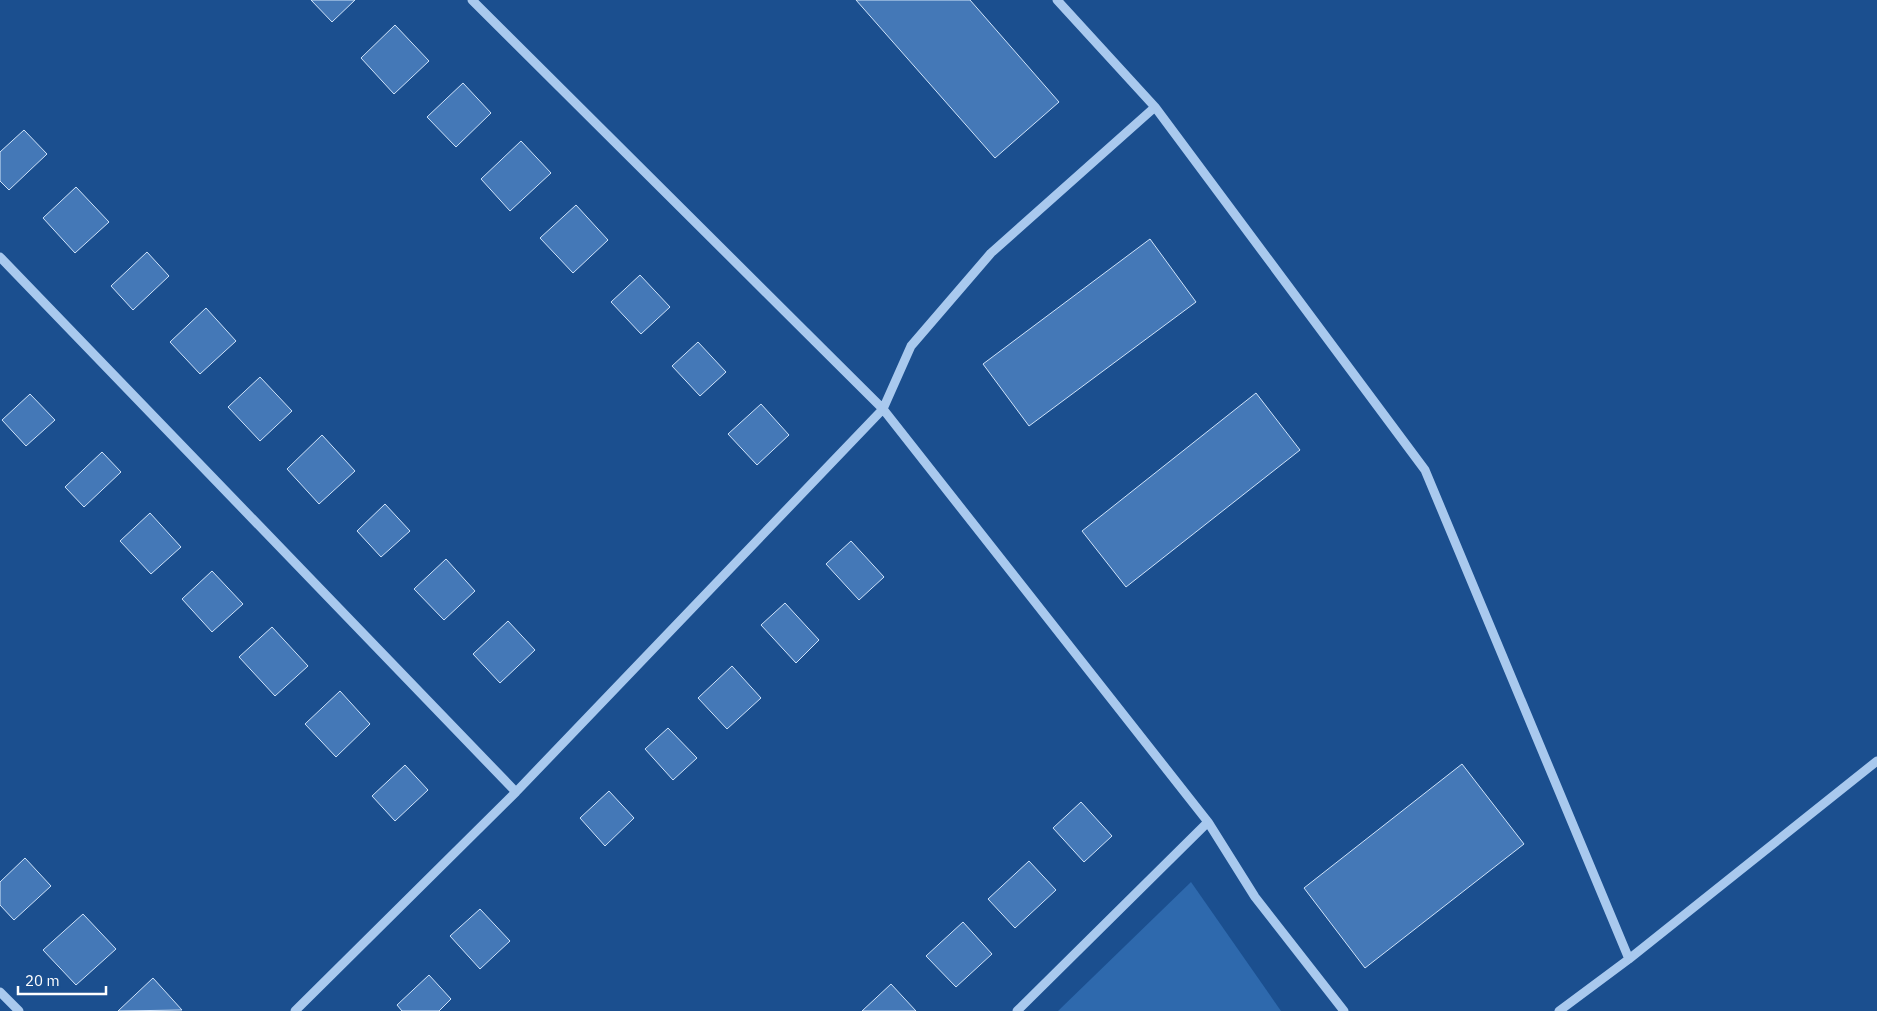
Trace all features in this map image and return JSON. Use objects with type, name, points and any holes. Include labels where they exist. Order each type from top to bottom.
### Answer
[{"type":"street","points":[[472,0],[883,409],[1208,822],[1255,897],[1344,1011]]},
{"type":"street","points":[[1057,0],[1155,107],[1425,470],[1629,959]]},
{"type":"street","points":[[295,1011],[516,792],[883,409],[911,346],[991,253],[1155,107]]},
{"type":"street","points":[[0,257],[516,792]]},
{"type":"street","points":[[1559,1011],[1629,959],[1877,761]]},
{"type":"street","points":[[1017,1011],[1208,822]]},
{"type":"street","points":[[0,992],[19,1011]]},
{"type":"shaded area","points":[[1191,882],[1281,1011],[1058,1011]]},
{"type":"building","points":[[311,0],[355,0],[332,22]]},
{"type":"building","points":[[856,0],[970,0],[1059,102],[995,158]]},
{"type":"building","points":[[395,25],[429,61],[394,94],[361,58]]},
{"type":"building","points":[[463,83],[491,113],[456,147],[427,117]]},
{"type":"building","points":[[24,130],[47,154],[9,190],[0,181],[0,152]]},
{"type":"building","points":[[521,141],[551,173],[510,211],[481,179]]},
{"type":"building","points":[[76,187],[109,222],[75,253],[43,218]]},
{"type":"building","points":[[576,205],[608,240],[573,273],[540,238]]},
{"type":"building","points":[[1150,239],[1196,302],[1029,426],[983,364]]},
{"type":"building","points":[[147,252],[169,276],[133,310],[111,286]]},
{"type":"building","points":[[640,275],[670,307],[641,334],[611,302]]},
{"type":"building","points":[[206,308],[236,341],[200,374],[170,342]]},
{"type":"building","points":[[698,342],[726,372],[700,396],[672,366]]},
{"type":"building","points":[[260,377],[292,411],[260,441],[228,407]]},
{"type":"building","points":[[1256,393],[1300,450],[1126,587],[1082,531]]},
{"type":"building","points":[[30,394],[55,420],[26,446],[2,420]]},
{"type":"building","points":[[761,404],[789,435],[757,465],[728,434]]},
{"type":"building","points":[[322,435],[355,471],[319,504],[287,469]]},
{"type":"building","points":[[102,452],[121,472],[84,507],[65,487]]},
{"type":"building","points":[[385,504],[410,531],[381,557],[357,531]]},
{"type":"building","points":[[150,513],[181,547],[151,574],[120,541]]},
{"type":"building","points":[[851,541],[884,577],[859,600],[826,564]]},
{"type":"building","points":[[446,559],[475,591],[444,620],[414,589]]},
{"type":"building","points":[[212,571],[243,604],[212,632],[182,599]]},
{"type":"building","points":[[785,603],[819,640],[796,663],[761,625]]},
{"type":"building","points":[[508,621],[535,650],[500,683],[473,654]]},
{"type":"building","points":[[272,627],[308,666],[275,696],[239,657]]},
{"type":"building","points":[[732,666],[761,698],[727,729],[698,698]]},
{"type":"building","points":[[340,691],[370,724],[336,757],[305,724]]},
{"type":"building","points":[[668,728],[697,758],[673,780],[645,749]]},
{"type":"building","points":[[1462,764],[1524,844],[1365,968],[1304,888]]},
{"type":"building","points":[[405,765],[428,790],[395,821],[372,796]]},
{"type":"building","points":[[609,791],[634,818],[605,846],[580,818]]},
{"type":"building","points":[[1081,802],[1112,836],[1084,862],[1053,828]]},
{"type":"building","points":[[25,858],[51,886],[14,920],[0,905],[0,882]]},
{"type":"building","points":[[1029,861],[1056,890],[1015,928],[988,899]]},
{"type":"building","points":[[480,909],[510,941],[480,969],[450,936]]},
{"type":"building","points":[[83,914],[116,949],[76,985],[43,950]]},
{"type":"building","points":[[963,922],[992,954],[956,987],[926,956]]},
{"type":"building","points":[[429,975],[451,999],[439,1011],[402,1011],[397,1005]]},
{"type":"building","points":[[153,978],[182,1010],[118,1011]]},
{"type":"building","points":[[891,984],[916,1011],[862,1011]]}]
